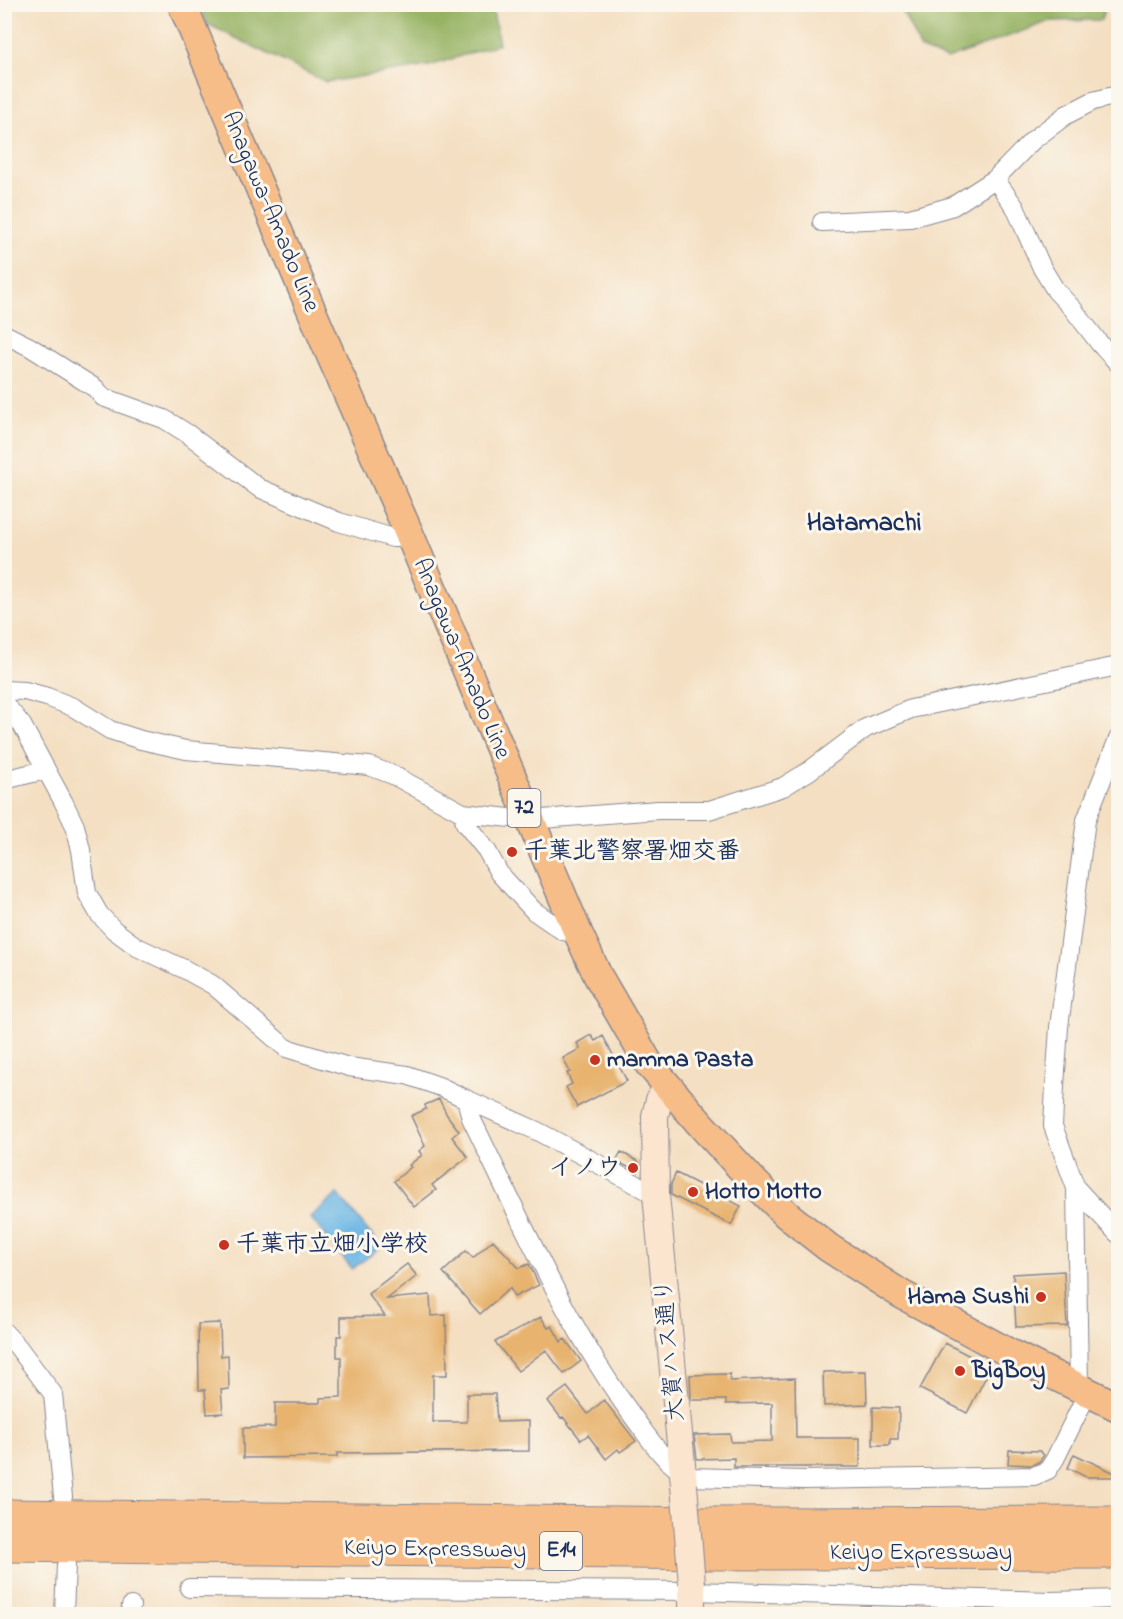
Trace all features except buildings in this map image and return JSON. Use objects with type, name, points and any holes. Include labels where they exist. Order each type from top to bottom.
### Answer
[{"type":"highway","name":"Keiyo Expressway","points":[[4,1516],[709,1524],[1119,1523]]},
{"type":"highway","name":"Keiyo Expressway","points":[[4,1545],[711,1553],[1119,1552]]},
{"type":"main road","name":"Anagawa-Amado Line","points":[[182,4],[578,933],[598,976],[649,1064],[666,1087],[756,1184],[787,1215],[829,1248],[901,1294],[1011,1354],[1119,1407]]},
{"type":"street","points":[[822,222],[910,218],[953,206],[995,179],[1033,140],[1066,115],[1093,101],[1119,95]]},
{"type":"street","points":[[995,179],[1015,207],[1042,268],[1056,291],[1119,363]]},
{"type":"street","points":[[4,334],[30,347],[95,388],[103,397],[164,419],[188,434],[259,488],[339,522],[393,537],[411,538]]},
{"type":"street","points":[[4,690],[25,692],[74,707],[110,730],[141,740],[186,750],[369,766],[463,813],[529,820],[658,810],[709,810],[732,804],[783,787],[809,771],[866,728],[891,716],[1119,666]]},
{"type":"street","points":[[4,703],[22,725],[63,801],[75,826],[87,892],[99,914],[114,930],[137,947],[213,985],[286,1048],[349,1067],[407,1075],[441,1087],[537,1131],[656,1195]]},
{"type":"street","points":[[466,1100],[471,1118],[572,1322],[615,1392],[663,1457],[683,1479],[692,1477],[804,1480],[1034,1476],[1048,1470],[1055,1459],[1083,1389],[1076,1188],[1053,1126],[1059,1027],[1086,820],[1119,740]]},
{"type":"street","points":[[4,780],[45,770]]},
{"type":"street","points":[[463,813],[465,823],[487,851],[499,873],[534,911],[563,931],[578,933]]},
{"type":"street","name":"大賀ハス通り","points":[[666,1087],[659,1100],[655,1116],[656,1195],[692,1596]]},
{"type":"street","points":[[1076,1188],[1119,1234]]},
{"type":"street","points":[[4,1332],[53,1394],[63,1497]]},
{"type":"street","points":[[64,1614],[66,1565]]},
{"type":"street","points":[[189,1588],[692,1596],[934,1607],[1032,1607],[1119,1599]]},
{"type":"green space","points":[[200,5],[492,5],[499,44],[429,66],[326,82],[207,24]]},
{"type":"green space","points":[[899,5],[1106,5],[1101,20],[1050,21],[947,59],[921,49]]},
{"type":"water","points":[[338,1194],[381,1247],[352,1269],[310,1217]]},
{"type":"place","name":"千葉北警察署畑交番","points":[[512,852]]},
{"type":"place","name":"mamma Pasta","points":[[595,1060]]},
{"type":"place","name":"イノウ","points":[[633,1168]]},
{"type":"place","name":"Hotto Motto","points":[[693,1192]]},
{"type":"place","name":"千葉市立畑小学校","points":[[224,1245]]},
{"type":"place","name":"Hama Sushi","points":[[1041,1297]]},
{"type":"place","name":"BigBoy","points":[[960,1371]]},
{"type":"district","name":"Hatamachi","points":[[864,524]]}]
